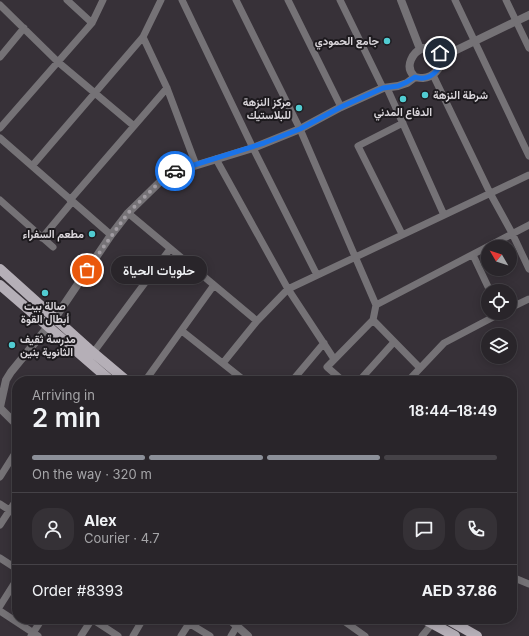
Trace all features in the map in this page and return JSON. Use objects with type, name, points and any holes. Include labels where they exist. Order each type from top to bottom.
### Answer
[{"type":"main road","points":[[0,269],[93,353],[121,376]]},
{"type":"main road","points":[[0,285],[103,376]]},
{"type":"main road","points":[[432,624],[455,636]]},
{"type":"main road","points":[[456,624],[477,636]]},
{"type":"street","points":[[67,0],[92,23]]},
{"type":"street","points":[[0,128],[92,23],[103,0]]},
{"type":"street","points":[[32,166],[143,37],[161,0]]},
{"type":"street","points":[[182,0],[253,148],[317,275]]},
{"type":"street","points":[[236,0],[300,129],[376,305],[372,320],[327,367],[337,376]]},
{"type":"street","points":[[288,0],[341,107]]},
{"type":"street","points":[[340,0],[403,123],[444,215]]},
{"type":"street","points":[[401,0],[420,49]]},
{"type":"street","points":[[455,0],[529,156]]},
{"type":"street","points":[[506,0],[529,48]]},
{"type":"street","points":[[0,5],[58,62],[134,126]]},
{"type":"street","points":[[12,420],[0,407],[6,380],[54,318],[111,235],[128,213],[168,174],[253,148],[300,129],[341,107],[385,88],[407,82],[415,77],[423,78],[433,75],[444,56],[529,15]]},
{"type":"street","points":[[0,57],[24,28]]},
{"type":"street","points":[[143,37],[167,88],[196,165]]},
{"type":"street","points":[[415,77],[411,71],[410,65],[411,59],[416,51],[428,48],[438,51],[444,56]]},
{"type":"street","points":[[433,75],[490,193],[512,233],[529,269]]},
{"type":"street","points":[[42,238],[71,201],[167,88]]},
{"type":"street","points":[[402,234],[358,146],[403,123]]},
{"type":"street","points":[[0,138],[111,235]]},
{"type":"street","points":[[216,159],[288,289],[334,359]]},
{"type":"street","points":[[222,363],[257,321],[288,289],[529,175]]},
{"type":"street","points":[[0,200],[53,247]]},
{"type":"street","points":[[128,213],[257,321]]},
{"type":"street","points":[[376,305],[529,225]]},
{"type":"street","points":[[93,353],[170,249]]},
{"type":"street","points":[[473,255],[487,284]]},
{"type":"street","points":[[149,376],[214,286]]},
{"type":"street","points":[[517,305],[529,299]]},
{"type":"street","points":[[372,320],[420,368]]},
{"type":"street","points":[[413,376],[444,343],[487,320]]},
{"type":"street","points":[[182,330],[238,376]]},
{"type":"street","points":[[363,376],[394,342]]},
{"type":"street","points":[[296,376],[324,343]]},
{"type":"street","points":[[0,476],[12,458]]},
{"type":"street","points":[[0,504],[10,510]]},
{"type":"street","points":[[0,525],[12,507]]},
{"type":"street","points":[[0,558],[12,566]]},
{"type":"street","points":[[517,579],[529,584]]},
{"type":"street","points":[[0,606],[12,588]]},
{"type":"street","points":[[0,611],[12,619]]},
{"type":"street","points":[[18,624],[34,635],[40,624]]},
{"type":"street","points":[[81,636],[89,624]]},
{"type":"street","points":[[100,624],[118,636]]},
{"type":"street","points":[[133,636],[140,624]]},
{"type":"street","points":[[181,636],[188,624]]},
{"type":"street","points":[[194,624],[210,636]]},
{"type":"street","points":[[235,624],[248,636]]},
{"type":"street","points":[[348,624],[365,636]]},
{"type":"street","points":[[422,636],[427,624]]},
{"type":"street","points":[[232,636],[237,626]]},
{"type":"way so far","points":[[87,270],[128,213],[168,174],[175,171]]},
{"type":"place","name":"جامع الحمودي","points":[[387,41]]},
{"type":"place","name":"شرطة النزهة","points":[[425,95]]},
{"type":"place","name":"الدفاع المدني","points":[[403,99]]},
{"type":"place","name":"مركز النزهة للبلاستيك","points":[[299,108]]},
{"type":"place","name":"مطعم السفراء","points":[[92,234]]},
{"type":"place","name":"حلويات الحياة","points":[[87,270]]},
{"type":"place","name":"صالة بيت أبطال القوة","points":[[45,293]]},
{"type":"place","name":"مدرسة ثقيف الثانوية بنين","points":[[12,345]]},
{"type":"route","points":[[175,171],[253,148],[300,129],[341,107],[383,88],[398,86],[415,77],[423,78],[433,75],[443,60],[444,56],[440,53]]}]
